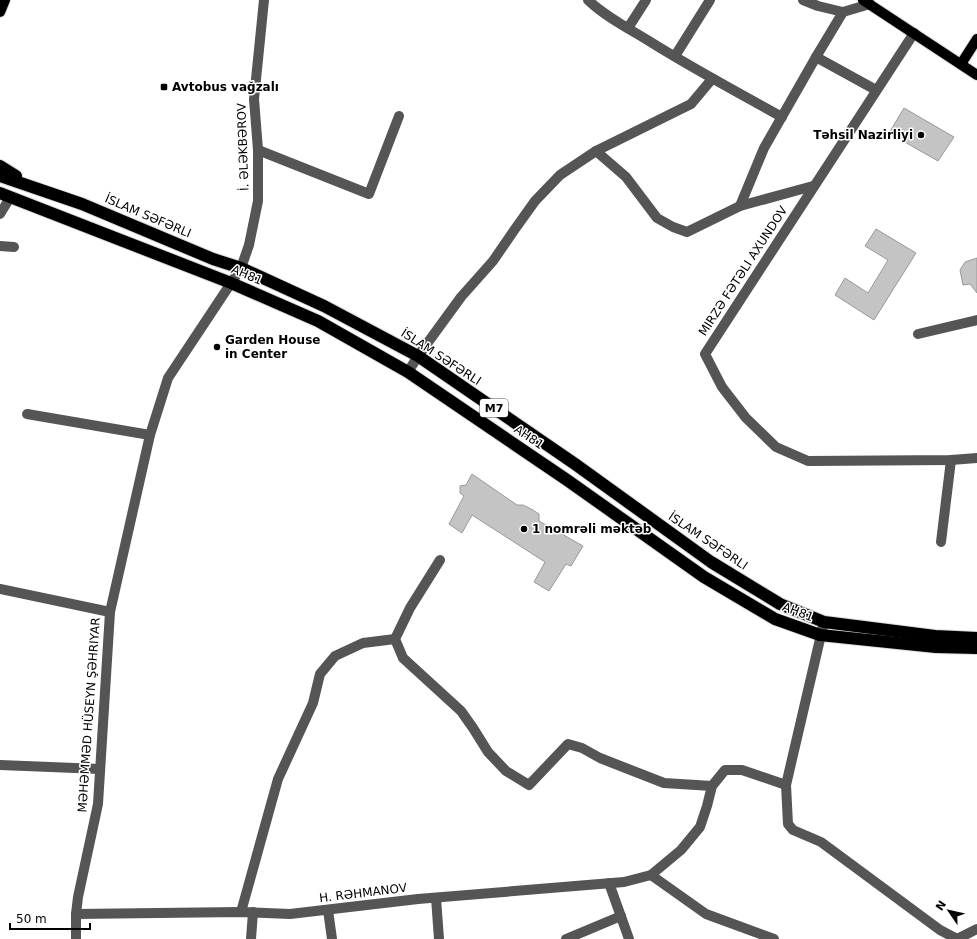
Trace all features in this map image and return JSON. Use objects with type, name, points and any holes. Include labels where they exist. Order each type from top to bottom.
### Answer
[{"type":"highway","points":[[0,166],[36,188]]},
{"type":"highway","name":"İSLAM SƏFƏRLI","points":[[0,176],[82,204],[213,259],[241,268],[324,306],[418,356],[575,464],[710,562],[780,604],[824,622],[935,636],[977,638]]},
{"type":"highway","name":"AH81","points":[[3,198],[25,203],[231,283],[318,320],[408,372],[567,480],[704,577],[775,619],[820,635],[936,647],[977,648]]},
{"type":"main road","points":[[0,12],[5,0]]},
{"type":"main road","points":[[866,2],[977,75]]},
{"type":"main road","points":[[961,64],[977,39]]},
{"type":"street","name":"İ. ƏLƏKBƏROV","points":[[241,268],[249,245],[258,201],[258,150],[254,99],[264,0]]},
{"type":"street","points":[[588,0],[599,11],[712,79],[782,117]]},
{"type":"street","points":[[628,28],[646,0]]},
{"type":"street","points":[[675,56],[710,0]]},
{"type":"street","points":[[803,0],[818,6],[843,12]]},
{"type":"street","points":[[740,206],[764,148],[843,12],[866,2]]},
{"type":"street","name":"MIRZƏ FƏTƏLI AXUNDOV","points":[[914,33],[705,354],[722,387],[746,418],[776,447],[808,461],[951,460],[977,458]]},
{"type":"street","points":[[816,57],[876,90]]},
{"type":"street","points":[[408,372],[461,297],[493,261],[535,201],[560,175],[596,151],[691,104],[712,79]]},
{"type":"street","points":[[258,150],[369,194],[399,116]]},
{"type":"street","points":[[596,151],[626,177],[657,218],[673,227],[687,232],[740,206],[813,186]]},
{"type":"street","points":[[0,214],[3,198]]},
{"type":"street","points":[[0,246],[14,247]]},
{"type":"street","name":"MƏHƏMMƏD HÜSEYN ŞƏHRIYAR","points":[[76,939],[78,897],[98,804],[110,612],[150,435],[168,378],[241,268]]},
{"type":"street","points":[[918,334],[977,320]]},
{"type":"street","points":[[27,414],[150,435]]},
{"type":"street","points":[[942,542],[951,460]]},
{"type":"street","points":[[440,560],[410,608],[395,639],[403,658],[461,711],[488,752],[506,771],[529,785],[568,744],[582,748],[600,758],[664,783],[712,786]]},
{"type":"street","name":"MƏHƏMMƏD HÜSEYN ŞƏHRIYAR","points":[[0,589],[110,612]]},
{"type":"street","points":[[824,622],[786,785],[788,824],[793,830],[821,842],[940,930],[957,939],[977,929]]},
{"type":"street","points":[[241,912],[278,779],[313,703],[320,674],[335,656],[363,644],[395,639]]},
{"type":"street","points":[[0,765],[100,769]]},
{"type":"street","points":[[774,939],[706,914],[651,874],[682,850],[700,827],[712,786],[725,770],[742,770],[786,785]]},
{"type":"street","name":"H. RƏHMANOV","points":[[76,914],[241,912],[290,914],[436,898],[624,882],[651,874]]},
{"type":"street","points":[[609,883],[629,939]]},
{"type":"street","points":[[436,898],[439,939]]},
{"type":"street","points":[[328,910],[332,939]]},
{"type":"street","points":[[251,939],[253,912]]},
{"type":"street","points":[[566,939],[620,916]]},
{"type":"building","name":"Təhsil Nazirliyi","points":[[904,108],[954,137],[938,161],[889,133]]},
{"type":"building","points":[[876,229],[916,253],[874,320],[835,295],[845,278],[868,293],[888,260],[865,246]]},
{"type":"building","points":[[977,258],[977,293],[970,284],[963,285],[960,270],[965,262]]},
{"type":"building","name":"1 nomrəli məktəb","points":[[472,474],[517,505],[523,505],[533,510],[539,514],[539,521],[583,546],[571,566],[566,564],[549,591],[534,582],[545,562],[472,515],[462,533],[449,524],[464,496],[460,493],[460,486],[466,485]]},
{"type":"place","name":"Avtobus vağzalı","points":[[164,87]]},
{"type":"place","name":"Təhsil Nazirliyi","points":[[921,135]]},
{"type":"place","name":"Garden House in Center","points":[[217,347]]},
{"type":"place","name":"1 nomrəli məktəb","points":[[524,529]]}]
